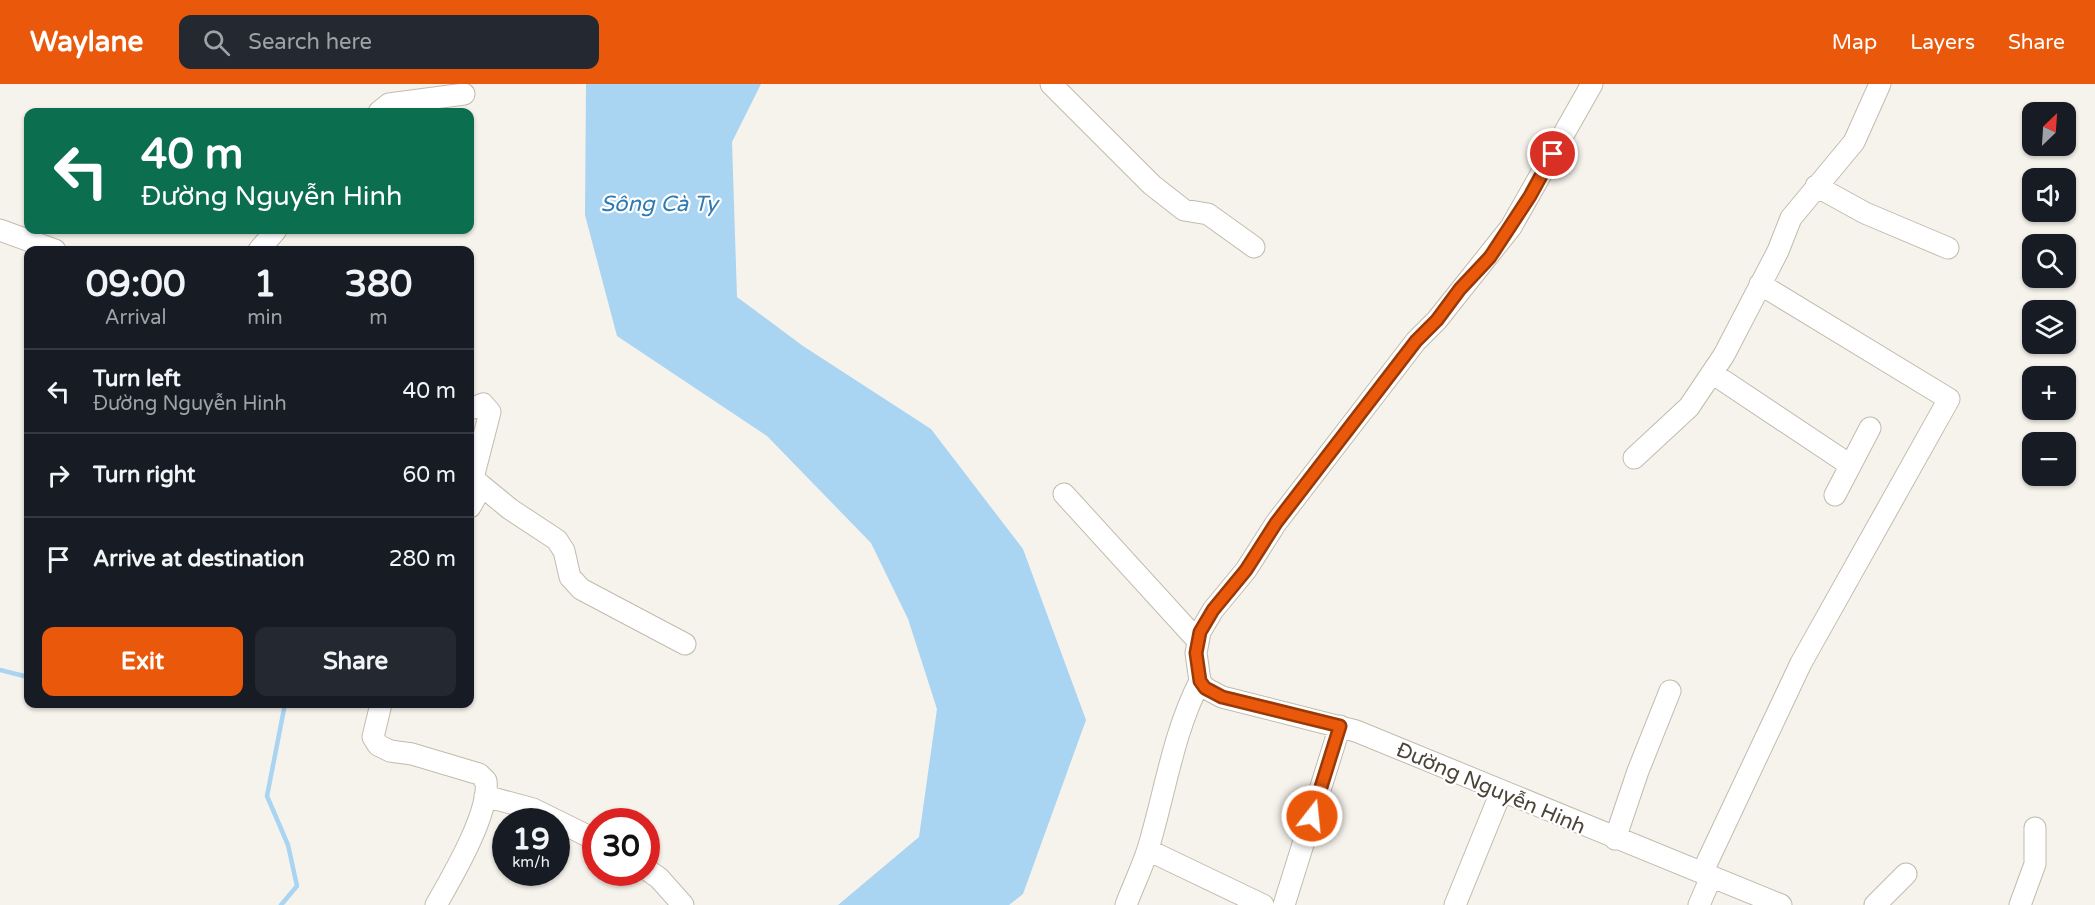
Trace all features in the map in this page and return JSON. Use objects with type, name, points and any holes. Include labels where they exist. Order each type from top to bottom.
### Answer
[{"type":"street","points":[[1051,84],[1152,185],[1184,210],[1209,214],[1254,247]]},
{"type":"street","points":[[1126,905],[1148,850],[1167,771],[1185,716],[1200,681],[1196,653],[1198,641],[1213,610],[1246,570],[1276,523],[1416,341],[1437,320],[1499,244],[1530,196],[1592,84]]},
{"type":"street","points":[[1634,458],[1677,421],[1712,373],[1778,251],[1791,218],[1854,142],[1880,84]]},
{"type":"street","points":[[384,108],[389,104],[464,94]]},
{"type":"street","points":[[1816,186],[1865,213],[1948,248]]},
{"type":"street","points":[[0,230],[44,246]]},
{"type":"street","points":[[262,246],[273,234]]},
{"type":"street","points":[[1699,905],[1707,875],[1801,663],[1949,399],[1760,284]]},
{"type":"street","points":[[1712,373],[1850,465]]},
{"type":"street","points":[[474,407],[483,404],[490,412],[474,474]]},
{"type":"street","points":[[1835,495],[1870,428]]},
{"type":"street","points":[[474,479],[510,509],[557,540],[564,551],[570,576],[581,589],[685,645]]},
{"type":"street","points":[[474,500],[482,486]]},
{"type":"street","points":[[1064,494],[1198,641]]},
{"type":"street","name":"Đường Nguyễn Hinh","points":[[1200,681],[1205,688],[1222,697],[1340,726],[1775,904]]},
{"type":"street","points":[[1615,839],[1638,771],[1670,691]]},
{"type":"street","points":[[380,708],[373,737],[378,745],[390,751],[412,754],[479,774],[486,782],[485,796],[478,820],[459,864],[436,905]]},
{"type":"street","points":[[1284,905],[1340,726]]},
{"type":"street","points":[[1455,905],[1500,792]]},
{"type":"street","points":[[485,796],[532,808],[582,833]]},
{"type":"street","points":[[2020,905],[2035,864],[2036,828]]},
{"type":"street","points":[[1148,850],[1263,905]]},
{"type":"street","points":[[1875,905],[1906,874]]},
{"type":"street","points":[[660,879],[683,905]]},
{"type":"water","name":"Sông Cà Ty","points":[[586,84],[761,84],[732,142],[737,297],[803,346],[931,429],[1023,549],[1086,720],[1023,894],[1009,905],[838,905],[919,837],[937,709],[908,619],[871,543],[767,436],[617,336],[585,215]]},
{"type":"waterway","points":[[0,670],[24,676]]},
{"type":"waterway","points":[[281,905],[297,886],[288,845],[267,796],[284,708]]},
{"type":"route","points":[[1312,816],[1340,726],[1212,693],[1200,681],[1198,672],[1196,653],[1200,632],[1213,610],[1254,559],[1276,523],[1299,496],[1421,334],[1430,328],[1460,289],[1490,257],[1530,196],[1553,154]]}]
